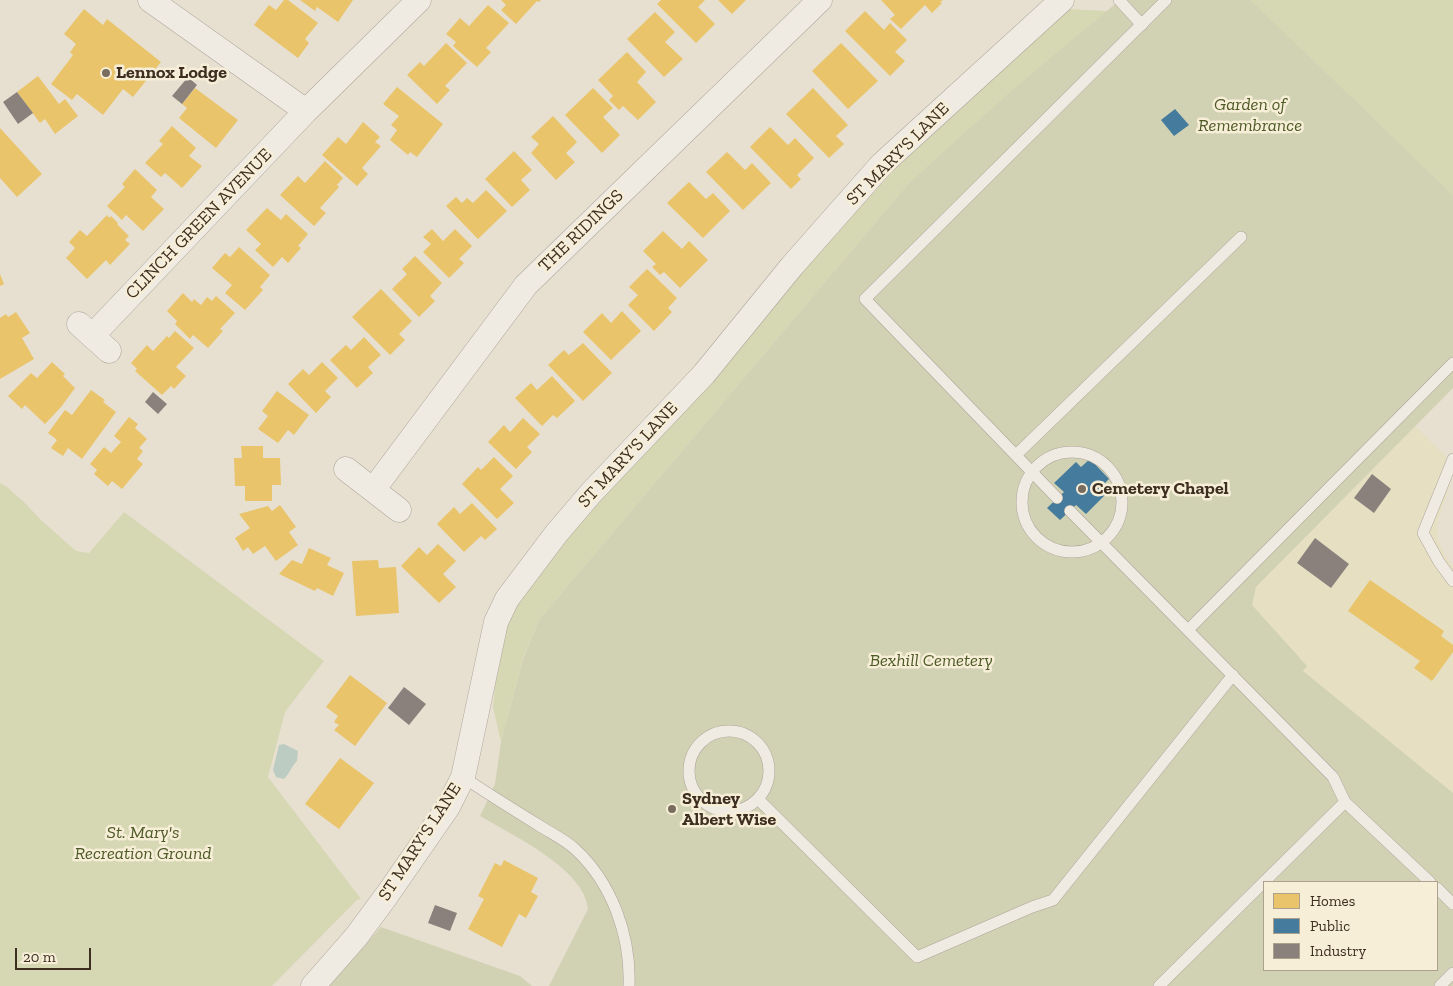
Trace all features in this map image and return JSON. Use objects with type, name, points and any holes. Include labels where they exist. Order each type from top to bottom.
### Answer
[{"type":"street","points":[[150,0],[306,111]]},
{"type":"street","name":"CLINCH GREEN AVENUE","points":[[93,337],[306,111],[419,0]]},
{"type":"street","name":"THE RIDINGS","points":[[374,490],[526,285],[820,0]]},
{"type":"street","name":"ST MARY'S LANE","points":[[313,986],[356,938],[448,807],[463,777],[496,622],[507,599],[556,534],[704,374],[792,266],[882,164],[1062,0]]},
{"type":"street","points":[[346,469],[398,510]]},
{"type":"lane","points":[[1119,0],[1142,25]]},
{"type":"lane","points":[[1058,498],[865,299],[1166,0]]},
{"type":"lane","points":[[1016,455],[1241,237]]},
{"type":"lane","points":[[1188,630],[1311,504],[1453,364]]},
{"type":"lane","points":[[1071,450],[1092,454],[1110,466],[1120,485],[1123,506],[1117,526],[1102,544],[1087,550],[1068,552],[1050,548],[1035,537],[1025,521],[1021,503],[1024,484],[1031,471],[1050,455],[1071,450]]},
{"type":"lane","points":[[1453,459],[1424,533],[1439,562],[1453,581]]},
{"type":"lane","points":[[1070,511],[1333,777],[1345,802],[1429,881]]},
{"type":"lane","points":[[759,800],[917,957],[1032,907],[1053,900],[1233,675]]},
{"type":"lane","points":[[728,730],[744,733],[758,742],[767,756],[770,771],[767,786],[759,800],[745,809],[730,812],[714,809],[701,801],[692,788],[689,772],[691,757],[700,743],[712,734],[728,730]]},
{"type":"lane","points":[[463,777],[574,847],[593,867],[611,897],[625,935],[629,986]]},
{"type":"lane","points":[[1265,881],[1345,802]]},
{"type":"lane","points":[[1159,986],[1263,883]]},
{"type":"lane","points":[[1438,889],[1453,904]]},
{"type":"lane","points":[[1440,986],[1453,972]]},
{"type":"shaded area","points":[[1415,426],[1453,463],[1453,475],[1438,520],[1437,538],[1445,556],[1453,566],[1453,793],[1303,671],[1307,666],[1252,605],[1256,587]]},
{"type":"shaded area","points":[[284,744],[298,751],[297,761],[284,779],[276,777],[273,770],[279,745]]},
{"type":"green space","name":"Bexhill Cemetery","points":[[1120,0],[1250,0],[1453,195],[1453,388],[1256,587],[1252,605],[1307,666],[1303,671],[1453,793],[1453,986],[549,986],[588,909],[584,894],[561,867],[545,855],[480,816],[495,784],[501,742],[523,659],[539,620],[909,183],[1016,87]]},
{"type":"green space","points":[[1204,0],[1453,0],[1453,195],[1371,117]]},
{"type":"green space","points":[[1067,9],[1107,11],[909,183],[539,620],[523,658],[501,742],[493,707],[499,647],[506,626],[516,606],[565,542],[600,501],[712,381],[800,274],[895,169]]},
{"type":"green space","name":"St. Mary's Recreation Ground","points":[[0,483],[25,503],[76,551],[89,553],[124,512],[324,661],[285,712],[268,777],[361,899],[357,900],[272,986],[0,986]]},
{"type":"green space","points":[[381,927],[520,976],[532,986],[329,986]]},
{"type":"building: Homes","points":[[284,0],[288,0],[318,23],[305,39],[309,43],[298,58],[254,25],[269,5],[276,10]]},
{"type":"building: Homes","points":[[300,0],[353,0],[338,22],[317,7],[315,11]]},
{"type":"building: Homes","points":[[501,0],[541,0],[537,1],[516,24],[501,10],[506,5]]},
{"type":"building: Homes","points":[[661,0],[705,0],[698,7],[715,24],[696,43],[657,4]]},
{"type":"building: Homes","points":[[718,0],[746,0],[732,14]]},
{"type":"building: Homes","points":[[881,0],[943,0],[932,13],[925,5],[901,29],[890,19],[895,15]]},
{"type":"building: Homes","points":[[488,5],[509,23],[486,48],[491,52],[477,67],[453,46],[456,42],[446,34],[460,18],[469,26]]},
{"type":"building: Homes","name":"Lennox Lodge","points":[[84,9],[103,25],[107,19],[161,62],[133,97],[123,89],[103,115],[77,94],[72,100],[51,84],[73,55],[70,52],[76,44],[64,34]]},
{"type":"building: Homes","points":[[865,11],[884,30],[890,23],[907,40],[895,52],[905,61],[890,76],[845,31]]},
{"type":"building: Homes","points":[[655,12],[675,32],[665,42],[683,59],[664,77],[627,39]]},
{"type":"building: Homes","points":[[446,43],[467,63],[445,86],[450,90],[437,104],[407,75],[420,62],[424,66]]},
{"type":"building: Homes","points":[[841,43],[878,81],[848,109],[812,71]]},
{"type":"building: Homes","points":[[627,52],[646,72],[637,82],[656,102],[638,120],[623,106],[619,110],[609,100],[613,96],[598,80]]},
{"type":"building: Homes","points":[[38,76],[59,104],[65,99],[78,116],[55,134],[45,119],[40,123],[17,92]]},
{"type":"building: Homes","points":[[397,87],[443,124],[417,157],[410,152],[408,155],[390,140],[397,130],[391,125],[399,116],[383,104]]},
{"type":"building: Homes","points":[[195,88],[238,120],[216,148],[179,118],[187,108],[182,104]]},
{"type":"building: Homes","points":[[593,88],[613,108],[603,117],[620,135],[602,153],[565,115]]},
{"type":"building: Homes","points":[[813,88],[848,125],[836,136],[844,144],[829,158],[786,114]]},
{"type":"building: Homes","points":[[553,116],[577,142],[566,153],[575,162],[556,180],[531,153],[539,144],[531,137]]},
{"type":"building: Homes","points":[[363,122],[380,137],[375,142],[381,146],[362,168],[368,174],[357,186],[322,155],[338,137],[346,144]]},
{"type":"building: Homes","points":[[172,126],[196,148],[189,156],[202,166],[182,188],[165,173],[161,177],[145,163],[163,144],[159,141]]},
{"type":"building: Homes","points":[[770,127],[788,145],[795,138],[814,158],[797,175],[801,179],[791,189],[750,147]]},
{"type":"building: Homes","points":[[0,128],[42,174],[17,197],[0,178]]},
{"type":"building: Homes","points":[[514,151],[532,170],[521,180],[530,190],[512,207],[485,179]]},
{"type":"building: Homes","points":[[727,152],[745,170],[752,163],[771,183],[743,210],[706,172]]},
{"type":"building: Homes","points":[[325,161],[343,178],[337,185],[339,187],[320,208],[326,213],[314,226],[280,195],[298,176],[305,183]]},
{"type":"building: Homes","points":[[135,169],[157,190],[151,197],[164,209],[143,231],[126,215],[122,220],[107,206],[125,187],[122,184]]},
{"type":"building: Homes","points":[[689,182],[706,199],[713,193],[730,211],[703,238],[667,203]]},
{"type":"building: Homes","points":[[486,190],[507,211],[478,239],[446,206],[456,197],[462,203],[467,198],[473,203]]},
{"type":"building: Homes","points":[[267,208],[281,220],[286,214],[308,234],[298,246],[301,248],[288,263],[282,257],[273,267],[255,250],[261,244],[246,230]]},
{"type":"building: Homes","points":[[107,215],[109,218],[111,216],[129,236],[125,240],[130,244],[110,265],[106,260],[87,279],[66,258],[75,248],[69,242],[80,230],[87,236]]},
{"type":"building: Homes","points":[[432,229],[443,241],[455,229],[472,246],[459,259],[464,263],[449,278],[423,252],[431,244],[423,237]]},
{"type":"building: Homes","points":[[663,231],[682,249],[689,241],[708,260],[680,288],[664,272],[660,275],[652,267],[656,264],[643,251]]},
{"type":"building: Homes","points":[[239,247],[270,275],[260,287],[263,290],[245,310],[225,293],[232,285],[212,268],[225,253],[230,257]]},
{"type":"building: Homes","points":[[415,256],[442,283],[430,296],[435,301],[419,317],[392,289],[407,274],[402,269]]},
{"type":"building: Homes","points":[[647,269],[677,298],[668,308],[672,312],[654,331],[628,305],[638,295],[629,287]]},
{"type":"building: Homes","points":[[0,274],[4,284],[0,286]]},
{"type":"building: Homes","points":[[381,289],[412,321],[399,334],[405,340],[390,355],[352,317]]},
{"type":"building: Homes","points":[[183,293],[192,302],[194,299],[201,305],[207,297],[212,301],[216,296],[235,313],[220,329],[223,331],[208,348],[193,335],[190,339],[175,324],[177,321],[167,311]]},
{"type":"building: Homes","points":[[622,311],[641,331],[611,360],[583,332],[602,313],[611,323]]},
{"type":"building: Homes","points":[[16,312],[30,333],[22,338],[34,359],[0,379],[0,318],[6,314],[8,317]]},
{"type":"building: Homes","points":[[175,331],[194,348],[176,367],[186,376],[174,389],[171,386],[162,395],[135,371],[137,369],[131,363],[147,345],[153,351],[167,336],[169,338]]},
{"type":"building: Homes","points":[[364,337],[381,355],[368,367],[373,373],[357,388],[330,360],[346,345],[351,350]]},
{"type":"building: Homes","points":[[583,343],[612,373],[583,401],[548,365],[564,350],[569,355]]},
{"type":"building: Homes","points":[[52,362],[65,374],[63,376],[75,388],[45,424],[25,405],[22,409],[8,396],[31,373],[37,378]]},
{"type":"building: Homes","points":[[322,362],[338,378],[325,391],[331,397],[316,413],[288,384],[303,369],[309,375]]},
{"type":"building: Homes","points":[[552,376],[575,401],[557,418],[553,415],[542,426],[515,398],[531,383],[537,390]]},
{"type":"building: Homes","points":[[91,390],[105,400],[103,402],[116,412],[82,459],[68,448],[63,456],[51,448],[57,440],[48,433],[65,410],[72,415]]},
{"type":"building: Homes","points":[[277,391],[309,415],[294,435],[288,430],[278,443],[258,429],[268,416],[262,411]]},
{"type":"building: Homes","points":[[129,417],[138,424],[135,428],[147,439],[139,448],[143,451],[137,459],[143,464],[122,489],[112,481],[108,486],[94,474],[97,470],[90,464],[104,447],[111,453],[121,442],[114,436]]},
{"type":"building: Homes","points":[[523,418],[540,434],[527,447],[532,452],[516,469],[488,442],[504,425],[510,432]]},
{"type":"building: Homes","points":[[241,446],[263,446],[263,458],[280,458],[281,485],[272,485],[272,501],[245,501],[245,486],[235,486],[234,458],[242,458]]},
{"type":"building: Homes","points":[[494,457],[513,476],[500,489],[514,503],[497,519],[462,484],[478,467],[481,470]]},
{"type":"building: Homes","points":[[472,503],[497,529],[485,540],[481,536],[464,552],[437,524],[454,507],[460,514]]},
{"type":"building: Homes","points":[[280,505],[296,527],[289,532],[298,545],[276,561],[265,546],[253,554],[248,547],[243,551],[235,538],[250,528],[239,514],[268,506],[272,511]]},
{"type":"building: Homes","points":[[438,544],[456,561],[443,574],[456,587],[439,603],[401,566],[419,547],[427,555]]},
{"type":"building: Homes","points":[[309,548],[331,558],[327,565],[344,573],[333,596],[317,588],[315,591],[279,574],[292,560],[302,564]]},
{"type":"building: Homes","points":[[378,560],[379,568],[396,567],[399,613],[356,616],[352,561]]},
{"type":"building: Homes","points":[[1370,580],[1444,631],[1441,636],[1453,645],[1453,652],[1432,681],[1414,668],[1420,661],[1348,611]]},
{"type":"building: Homes","points":[[350,675],[387,703],[355,746],[334,730],[339,725],[334,722],[338,716],[326,707]]},
{"type":"building: Homes","points":[[340,758],[374,783],[339,829],[305,804]]},
{"type":"building: Homes","points":[[504,860],[538,878],[531,892],[538,896],[526,918],[519,914],[502,947],[468,929],[484,899],[478,896],[495,863],[501,866]]},
{"type":"building: Public","points":[[1175,109],[1189,125],[1174,136],[1161,120]]},
{"type":"building: Public","name":"Cemetery Chapel","points":[[1090,459],[1109,479],[1101,487],[1107,493],[1086,514],[1076,505],[1060,520],[1047,508],[1064,492],[1054,483],[1076,462],[1081,467]]},
{"type":"building: Industry","points":[[188,77],[197,85],[182,104],[172,96]]},
{"type":"building: Industry","points":[[17,92],[33,113],[18,124],[3,102]]},
{"type":"building: Industry","points":[[153,392],[167,404],[158,414],[145,402]]},
{"type":"building: Industry","points":[[1372,474],[1391,489],[1374,513],[1354,498]]},
{"type":"building: Industry","points":[[1315,538],[1349,564],[1331,588],[1297,563]]},
{"type":"building: Industry","points":[[404,687],[426,704],[409,725],[388,708]]},
{"type":"building: Industry","points":[[435,905],[457,913],[450,931],[428,923]]},
{"type":"place","name":"Lennox Lodge","points":[[106,73]]},
{"type":"place","name":"Cemetery Chapel","points":[[1082,489]]},
{"type":"place","name":"Sydney Albert Wise","points":[[672,809]]},
{"type":"park label","name":"Garden of Remembrance","points":[[1250,115]]}]
